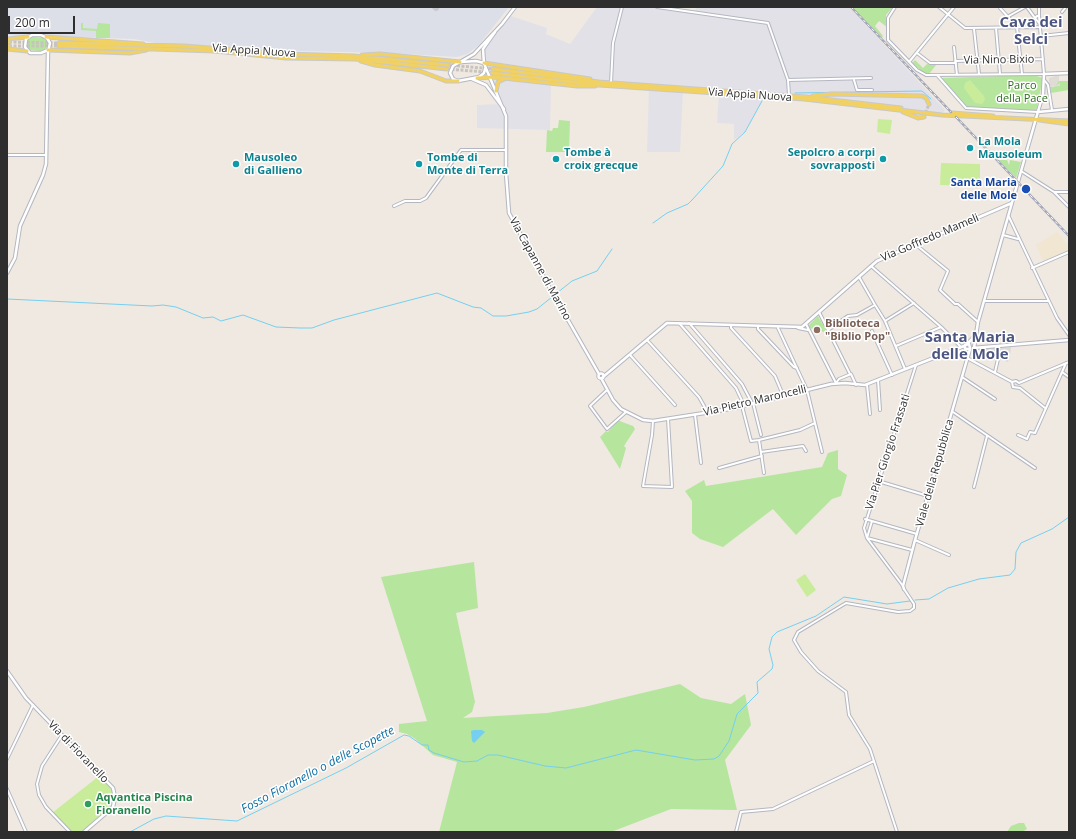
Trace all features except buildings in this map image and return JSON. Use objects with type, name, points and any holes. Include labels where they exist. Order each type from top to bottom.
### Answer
[{"type":"main road","points":[[7,39],[28,37]]},
{"type":"main road","points":[[46,37],[56,39],[132,42],[150,48]]},
{"type":"main road","name":"Via Appia Nuova","points":[[59,44],[150,48],[184,46],[286,54],[355,57],[448,67]]},
{"type":"main road","points":[[8,45],[27,51]]},
{"type":"main road","points":[[48,50],[131,52],[150,48]]},
{"type":"main road","points":[[355,57],[380,54],[460,62]]},
{"type":"main road","points":[[355,57],[374,65],[420,70],[448,81],[458,81]]},
{"type":"main road","points":[[484,65],[581,76],[599,83]]},
{"type":"main road","name":"Via Appia Nuova","points":[[492,71],[599,83],[797,98],[900,110],[1069,122]]},
{"type":"main road","points":[[477,78],[490,77],[515,79],[577,86],[599,83]]},
{"type":"main road","points":[[496,91],[497,84],[501,80],[515,79]]},
{"type":"main road","name":"Via Appia Nuova","points":[[599,83],[789,95],[1008,118]]},
{"type":"main road","points":[[806,97],[832,94],[922,96],[926,98],[929,104]]},
{"type":"main road","points":[[900,110],[918,118],[924,117]]},
{"type":"street","points":[[495,32],[473,55],[452,67],[450,71],[452,78],[458,81],[472,79],[477,78],[484,73],[484,48],[515,7]]},
{"type":"street","points":[[611,83],[613,43],[622,7]]},
{"type":"street","points":[[657,7],[767,22],[770,26],[788,80],[789,95]]},
{"type":"street","points":[[896,7],[888,17],[890,28],[888,38],[909,63],[922,74],[1050,75],[1069,73]]},
{"type":"street","points":[[939,7],[961,27],[974,29],[1040,27]]},
{"type":"street","points":[[909,63],[954,7]]},
{"type":"street","points":[[870,414],[867,385],[966,345],[974,336],[1036,119],[1040,113],[1045,81],[1040,27],[1037,17],[1026,7],[1007,17]]},
{"type":"street","points":[[1037,17],[1039,7]]},
{"type":"street","points":[[1062,12],[1066,7]]},
{"type":"street","points":[[1000,8],[1017,27],[1022,74]]},
{"type":"street","points":[[996,28],[1000,74]]},
{"type":"street","points":[[974,29],[979,74]]},
{"type":"street","points":[[1041,36],[1069,33]]},
{"type":"street","points":[[7,273],[15,258],[20,226],[43,175],[45,155],[48,59],[48,50],[50,43],[46,37],[39,34],[28,37],[25,43],[27,51],[41,53],[46,55],[48,59]]},
{"type":"street","points":[[954,47],[957,75]]},
{"type":"street","points":[[41,53],[48,50]]},
{"type":"street","name":"Via Nino Bixio","points":[[916,54],[929,63],[936,64],[977,60],[1043,59]]},
{"type":"street","points":[[460,62],[484,65]]},
{"type":"street","name":"Via Capanne di Marino","points":[[484,65],[504,109],[507,126],[506,150],[509,213],[552,292],[601,376]]},
{"type":"street","points":[[936,75],[966,108],[1040,113],[1069,109]]},
{"type":"street","points":[[1045,81],[1050,75]]},
{"type":"street","points":[[788,80],[871,78]]},
{"type":"street","name":"Via Capanne di Marino","points":[[472,79],[486,85],[504,109]]},
{"type":"street","points":[[853,79],[858,90],[872,90]]},
{"type":"street","points":[[1045,81],[1048,85],[1053,111]]},
{"type":"street","points":[[394,206],[405,201],[420,201],[426,198],[455,160],[457,153],[462,150],[506,150]]},
{"type":"street","points":[[7,155],[45,155]]},
{"type":"street","points":[[1021,171],[1054,192],[1069,207]]},
{"type":"street","points":[[1054,192],[1069,192]]},
{"type":"street","name":"Via Goffredo Mameli","points":[[798,328],[806,324],[876,261],[1012,203]]},
{"type":"street","points":[[1009,216],[1018,239],[1058,321],[1069,334]]},
{"type":"street","points":[[1003,235],[1018,239]]},
{"type":"street","points":[[915,244],[948,271],[940,290],[978,322]]},
{"type":"street","points":[[1032,268],[1069,252]]},
{"type":"street","points":[[871,266],[941,327],[961,347]]},
{"type":"street","points":[[859,277],[885,321],[906,369]]},
{"type":"street","points":[[984,301],[1048,301]]},
{"type":"street","points":[[885,321],[914,303]]},
{"type":"street","points":[[828,330],[848,316],[857,315],[875,305]]},
{"type":"street","points":[[819,312],[856,385]]},
{"type":"street","points":[[679,323],[736,388],[743,406],[751,441],[802,429],[815,423]]},
{"type":"street","points":[[689,323],[742,384],[753,403],[761,435]]},
{"type":"street","name":"Via Goffredo Mameli","points":[[601,376],[608,373],[665,324],[689,323],[798,328],[808,330]]},
{"type":"street","points":[[806,324],[836,383],[839,379],[851,374]]},
{"type":"street","points":[[731,325],[774,376],[783,395]]},
{"type":"street","points":[[758,326],[758,330],[794,368],[797,368]]},
{"type":"street","points":[[896,346],[941,327]]},
{"type":"street","points":[[778,328],[807,390],[822,452]]},
{"type":"street","points":[[872,332],[892,375]]},
{"type":"street","name":"Viale della Repubblica","points":[[904,588],[915,540],[974,336]]},
{"type":"street","points":[[646,340],[699,397],[708,413]]},
{"type":"street","points":[[966,350],[971,348],[1069,340]]},
{"type":"street","points":[[966,345],[971,348]]},
{"type":"street","points":[[966,345],[967,358],[1012,382],[1016,381],[1020,383],[1069,362]]},
{"type":"street","points":[[630,355],[675,405]]},
{"type":"street","points":[[995,372],[998,359]]},
{"type":"street","points":[[1018,436],[1028,439],[1030,432],[1035,433],[1066,363]]},
{"type":"street","name":"Via Pier Giorgio Frassati","points":[[867,538],[864,529],[865,519],[916,365]]},
{"type":"street","points":[[1062,372],[1069,377]]},
{"type":"street","name":"Via Pietro Maroncelli","points":[[601,376],[607,390],[617,405],[626,412],[643,420],[653,421],[743,406],[836,383],[867,385]]},
{"type":"street","points":[[962,377],[995,399]]},
{"type":"street","points":[[878,380],[880,410]]},
{"type":"street","points":[[1012,382],[1014,388],[1020,388],[1046,408]]},
{"type":"street","points":[[607,390],[590,406],[607,430],[626,412]]},
{"type":"street","points":[[953,412],[1035,468]]},
{"type":"street","points":[[695,415],[701,463]]},
{"type":"street","points":[[653,421],[643,486],[672,487],[668,419]]},
{"type":"street","points":[[974,487],[987,436]]},
{"type":"street","points":[[759,440],[764,473]]},
{"type":"street","points":[[761,452],[803,446],[806,451]]},
{"type":"street","points":[[719,468],[762,456]]},
{"type":"street","points":[[878,481],[928,496]]},
{"type":"street","points":[[865,519],[917,534]]},
{"type":"street","name":"Via Pier Giorgio Frassati","points":[[867,538],[872,521]]},
{"type":"street","points":[[867,538],[913,550]]},
{"type":"street","points":[[867,538],[914,604],[910,611],[898,612],[846,603],[798,632],[794,639],[799,649],[818,671],[845,691],[849,715],[867,743],[897,832]]},
{"type":"street","points":[[915,540],[949,555]]},
{"type":"street","name":"Via di Fioranello","points":[[7,671],[33,705],[110,784],[115,793],[115,802],[112,808],[84,832]]},
{"type":"street","points":[[7,759],[33,705]]},
{"type":"street","points":[[62,735],[41,768],[38,788],[39,795],[46,808],[70,832]]},
{"type":"street","points":[[736,832],[742,812],[773,809],[874,762]]},
{"type":"street","points":[[7,789],[26,832]]},
{"type":"shaded area","points":[[7,7],[509,7],[478,46],[467,54],[457,57],[390,53],[301,51],[155,43],[134,39],[53,36],[38,33],[25,36],[7,35]]},
{"type":"shaded area","points":[[597,7],[659,7],[694,12],[697,7],[849,7],[945,110],[942,115],[765,96],[745,132],[734,140],[734,124],[717,123],[719,93],[683,91],[680,152],[647,152],[649,88],[551,84],[550,130],[477,128],[477,105],[502,104],[484,63],[483,49],[508,15],[547,28],[546,34],[570,44]]},
{"type":"shaded area","points":[[1059,75],[1059,81],[1056,85],[1060,83],[1060,86],[1049,87],[1049,78]]},
{"type":"shaded area","points":[[1057,232],[1068,245],[1068,251],[1043,261],[1036,245]]},
{"type":"shaded area","points":[[1011,345],[1008,362],[997,359],[998,356],[987,353],[986,347]]},
{"type":"green space","points":[[852,7],[893,7],[886,15],[887,27],[879,21],[875,26],[883,36],[882,38]]},
{"type":"green space","points":[[81,23],[83,23],[83,28],[97,29],[98,23],[110,24],[110,38],[96,38],[96,31],[81,30]]},
{"type":"green space","points":[[29,38],[45,38],[48,44],[45,49],[41,51],[29,50],[26,43]]},
{"type":"green space","points":[[915,60],[923,68],[927,64],[936,65],[929,74],[924,73],[912,63]]},
{"type":"green space","name":"Parco della Pace","points":[[1033,75],[1043,78],[1036,111],[966,107],[941,78]]},
{"type":"green space","points":[[970,80],[984,96],[985,100],[982,104],[975,103],[964,88],[965,83]]},
{"type":"green space","points":[[1058,81],[1069,81],[1069,90],[1051,93],[1050,87],[1054,87]]},
{"type":"green space","points":[[878,119],[892,120],[890,134],[877,132]]},
{"type":"green space","points":[[559,120],[570,121],[569,152],[546,152],[547,130],[552,131],[553,128],[558,128]]},
{"type":"green space","points":[[998,160],[1007,160],[1009,165],[1010,160],[1021,162],[1016,178]]},
{"type":"green space","points":[[941,163],[980,164],[980,186],[940,185]]},
{"type":"green space","points":[[818,316],[825,328],[825,332],[816,331],[808,326]]},
{"type":"green space","points":[[617,420],[633,426],[635,429],[624,446],[626,448],[620,469],[600,437],[606,431],[608,432]]},
{"type":"green space","points":[[838,450],[838,469],[847,475],[841,496],[832,499],[796,535],[773,509],[723,547],[700,539],[692,533],[692,501],[685,491],[704,480],[706,486],[822,467],[828,453]]},
{"type":"green space","points":[[474,562],[478,608],[456,613],[475,702],[472,712],[463,718],[547,713],[584,707],[680,684],[701,698],[731,704],[745,694],[751,725],[725,760],[737,810],[671,809],[611,832],[439,832],[457,762],[433,755],[414,738],[399,732],[399,724],[427,721],[381,577]]},
{"type":"green space","points":[[805,574],[816,590],[807,597],[796,580]]},
{"type":"green space","name":"Aqvantica Piscina Fioranello","points":[[99,776],[110,787],[113,793],[113,801],[110,807],[81,832],[71,832],[52,813]]},
{"type":"green space","points":[[1024,823],[1027,829],[1022,832],[1007,832],[1011,826]]},
{"type":"water","points":[[482,730],[485,732],[474,743],[472,741],[471,731]]},
{"type":"waterway","points":[[795,93],[922,91],[931,99]]},
{"type":"waterway","points":[[653,223],[667,213],[688,204],[723,166],[732,144],[745,132],[762,101]]},
{"type":"waterway","points":[[7,299],[152,306],[163,305],[176,307],[203,318],[213,317],[221,321],[243,315],[276,327],[312,328],[334,320],[437,293],[473,307],[481,308],[493,316],[506,316],[537,309],[572,281],[597,271],[612,249]]},
{"type":"waterway","name":"Fosso Fioranello o delle Scopette","points":[[915,600],[929,599],[948,588],[979,579],[1010,575],[1015,569],[1016,552],[1021,543],[1052,529],[1069,517]]},
{"type":"waterway","name":"Fosso Fioranello o delle Scopette","points":[[130,832],[154,819],[166,816],[237,821],[346,768],[404,735],[409,736],[422,745],[428,745],[429,750],[434,753],[464,762],[477,761],[488,755],[498,755],[545,766],[566,768],[636,750],[695,760],[714,759],[719,756],[729,741],[737,714],[758,693],[757,682],[772,669],[773,665],[769,649],[772,637],[777,632],[816,616],[844,597],[887,604],[910,601]]},
{"type":"tunnel","points":[[9,42],[59,43]]},
{"type":"tunnel","points":[[9,46],[59,46]]},
{"type":"tunnel","points":[[448,65],[493,69]]},
{"type":"tunnel","points":[[447,69],[485,72]]},
{"type":"tunnel","points":[[924,117],[929,104]]},
{"type":"railway","points":[[851,7],[951,112]]},
{"type":"railway","points":[[956,117],[1069,236]]},
{"type":"place","name":"La Mola Mausoleum","points":[[970,148]]},
{"type":"place","name":"Tombe à croix grecque","points":[[556,159]]},
{"type":"place","name":"Sepolcro a corpi sovrapposti","points":[[883,159]]},
{"type":"place","name":"Mausoleo di Gallieno","points":[[236,164]]},
{"type":"place","name":"Tombe di Monte di Terra","points":[[419,164]]},
{"type":"place","name":"Santa Maria delle Mole","points":[[1026,189]]},
{"type":"place","name":"Biblioteca \"Biblio Pop\"","points":[[817,330]]},
{"type":"place","name":"Aqvantica Piscina Fioranello","points":[[88,804]]},
{"type":"district","name":"Cava dei Selci","points":[[1031,32]]},
{"type":"district","name":"Santa Maria delle Mole","points":[[970,346]]}]
